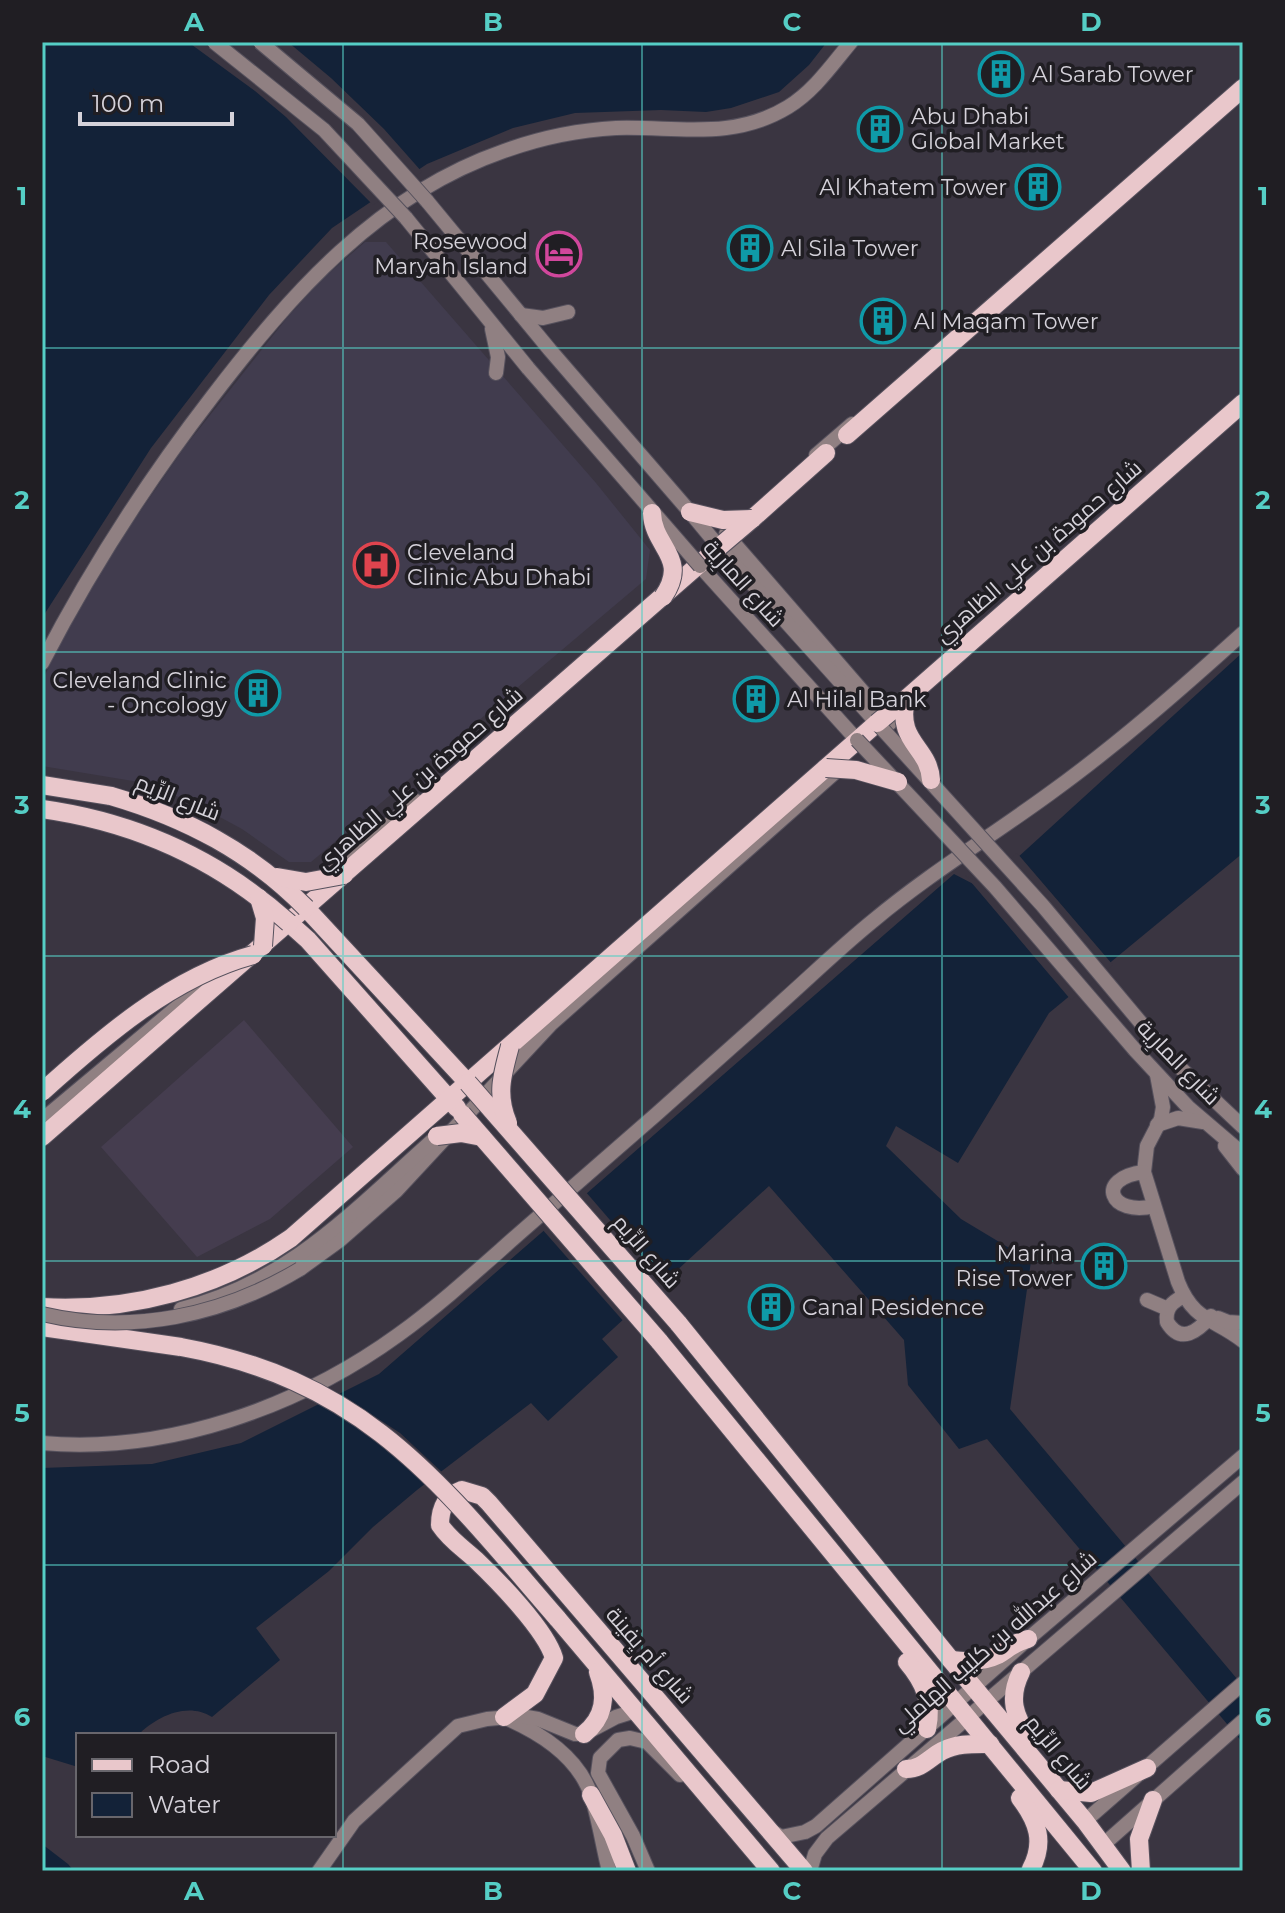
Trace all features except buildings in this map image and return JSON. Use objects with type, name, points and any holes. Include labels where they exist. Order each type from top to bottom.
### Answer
[{"type":"main road","points":[[847,435],[1243,87]]},
{"type":"main road","name":"شارع حمودة بن علي الظاهري","points":[[42,1307],[91,1307],[144,1300],[192,1287],[251,1263],[312,1223],[456,1107],[468,1083],[857,740],[884,723],[906,699],[1243,403]]},
{"type":"main road","name":"شارع حمودة بن علي الظاهري","points":[[42,1137],[826,453]]},
{"type":"main road","points":[[690,512],[723,520],[752,519]]},
{"type":"main road","points":[[652,513],[655,529],[673,562],[672,580],[663,597]]},
{"type":"main road","points":[[906,699],[904,717],[907,734],[928,766],[931,780]]},
{"type":"main road","points":[[826,768],[856,770],[898,782]]},
{"type":"main road","name":"شارع الرِّيم","points":[[42,785],[111,796],[164,813],[212,835],[271,875],[306,908],[468,1083],[678,1323],[1104,1844],[1122,1871]]},
{"type":"main road","points":[[42,809],[96,819],[146,834],[205,862],[259,898],[284,923],[308,940],[659,1341],[1066,1838],[1085,1868],[1104,1844]]},
{"type":"main road","points":[[271,875],[306,882],[344,875]]},
{"type":"main road","points":[[42,1092],[95,1045],[144,1009],[207,972],[258,951],[265,925],[259,898]]},
{"type":"main road","points":[[510,1046],[500,1093],[503,1112],[514,1137]]},
{"type":"main road","points":[[437,1136],[461,1133],[482,1137]]},
{"type":"main road","points":[[42,1327],[221,1355],[281,1375],[344,1407],[394,1442],[428,1473],[557,1618],[771,1871]]},
{"type":"main road","name":"شارع أم يِفينة","points":[[504,1717],[535,1694],[554,1658],[543,1634],[440,1525],[442,1507],[447,1499],[462,1490],[482,1496],[489,1503],[804,1871]]},
{"type":"main road","points":[[899,1633],[902,1653],[925,1688],[929,1712],[927,1729]]},
{"type":"main road","points":[[951,1660],[992,1657],[1028,1639]]},
{"type":"main road","points":[[584,1734],[598,1720],[604,1701],[596,1665]]},
{"type":"main road","points":[[1021,1672],[1013,1695],[1014,1710],[1033,1746],[1035,1761]]},
{"type":"main road","points":[[635,1711],[654,1717],[707,1757]]},
{"type":"main road","points":[[906,1769],[922,1766],[949,1748],[990,1744]]},
{"type":"main road","points":[[1059,1790],[1091,1793],[1147,1768]]},
{"type":"main road","points":[[1013,1773],[1014,1788],[1031,1813],[1039,1833],[1039,1847],[1029,1870]]},
{"type":"main road","points":[[591,1795],[613,1835],[627,1871]]},
{"type":"main road","points":[[1141,1871],[1139,1839],[1153,1800]]},
{"type":"main road","points":[[1029,1870],[1085,1821]]},
{"type":"street","name":"شارع المارِية","points":[[214,42],[307,116],[353,159],[406,218],[652,513],[995,887],[1157,1075],[1243,1154]]},
{"type":"street","name":"شارع المارِية","points":[[260,42],[358,124],[397,166],[690,512],[723,541],[884,723],[1173,1061],[1243,1127]]},
{"type":"street","points":[[42,663],[76,600],[134,506],[197,416],[254,342],[319,269],[390,211],[436,181],[477,161],[543,139],[612,129],[723,130],[763,119],[812,88],[851,42]]},
{"type":"street","points":[[284,923],[386,825],[723,541],[1243,87]]},
{"type":"street","points":[[521,315],[543,318],[568,312]]},
{"type":"street","points":[[489,321],[498,357],[496,373]]},
{"type":"street","points":[[42,1317],[109,1323],[173,1318],[245,1298],[340,1240],[396,1191],[551,1024],[884,723],[1243,413]]},
{"type":"street","points":[[42,1443],[72,1446],[163,1437],[245,1414],[282,1401],[338,1373],[398,1335],[586,1176],[864,928],[939,868],[1052,792],[1243,633]]},
{"type":"street","name":"شارع حمودة بن علي الظاهري","points":[[42,1120],[284,923]]},
{"type":"street","points":[[1157,1075],[1163,1107],[1147,1146],[1144,1172],[1154,1206],[1184,1296],[1243,1341]]},
{"type":"street","name":"شارع حمودة بن علي الظاهري","points":[[296,1265],[437,1136],[456,1107]]},
{"type":"street","points":[[1157,1125],[1178,1118],[1205,1122]]},
{"type":"street","points":[[1224,1138],[1227,1150],[1243,1169]]},
{"type":"street","points":[[1144,1172],[1128,1173],[1118,1180],[1115,1198],[1120,1204],[1136,1210],[1154,1206]]},
{"type":"street","points":[[1176,1270],[1209,1315],[1228,1322],[1243,1323]]},
{"type":"street","points":[[1184,1296],[1171,1303],[1168,1309],[1167,1322],[1175,1332],[1182,1335],[1195,1333],[1209,1315]]},
{"type":"street","points":[[1147,1300],[1168,1309]]},
{"type":"street","name":"شارع عبدالله بن كليب الهاملي","points":[[810,1871],[815,1854],[833,1833],[906,1769],[1028,1639],[1243,1456]]},
{"type":"street","name":"شارع عبدالله بن كليب الهاملي","points":[[979,1694],[1021,1672],[1243,1482]]},
{"type":"street","points":[[1224,1499],[1243,1499]]},
{"type":"street","points":[[1085,1821],[1243,1683]]},
{"type":"street","name":"شارع عبدالله بن كليب الهاملي","points":[[766,1828],[781,1837],[805,1832],[927,1729],[961,1709]]},
{"type":"street","points":[[319,1871],[354,1821],[458,1726],[504,1717],[529,1717],[575,1734],[584,1734],[635,1711]]},
{"type":"street","points":[[504,1717],[536,1731],[557,1747],[591,1795],[609,1871]]},
{"type":"street","points":[[1104,1844],[1243,1721]]},
{"type":"street","points":[[648,1871],[633,1836],[598,1773],[600,1758],[618,1740],[630,1738],[647,1742],[731,1826]]},
{"type":"street","points":[[824,1818],[826,1827],[833,1833]]},
{"type":"shaded area","name":"Cleveland Clinic Abu Dhabi","points":[[365,242],[386,242],[596,483],[650,550],[646,579],[311,862],[289,862],[242,829],[192,802],[139,782],[42,766],[42,681],[88,587],[184,448],[286,319],[321,280]]},
{"type":"shaded area","points":[[244,1020],[353,1147],[270,1219],[197,1257],[101,1147]]},
{"type":"water","points":[[42,42],[827,42],[809,65],[779,92],[731,108],[706,112],[575,113],[513,128],[427,164],[332,228],[269,295],[151,448],[42,618]]},
{"type":"water","points":[[1243,652],[1243,853],[1049,1013],[958,1163],[896,1126],[886,1146],[961,1219],[1031,1261],[1010,1409],[1243,1686],[1243,1743],[987,1439],[959,1449],[908,1385],[904,1340],[769,1186],[602,1339],[618,1357],[548,1421],[531,1403],[417,1490],[373,1527],[329,1571],[256,1628],[280,1660],[212,1717],[202,1712],[182,1711],[163,1717],[140,1733],[76,1733],[76,1766],[42,1756],[42,1468],[152,1464],[241,1443],[379,1374],[954,874],[983,889]]},
{"type":"water","points":[[42,1844],[68,1864],[74,1871],[42,1871]]},
{"type":"pier","points":[[188,42],[288,42],[384,129],[422,172],[373,205],[286,117]]},
{"type":"pier","points":[[1017,853],[1113,965],[1071,1000],[965,875],[982,884]]},
{"type":"pier","points":[[585,1191],[666,1285],[625,1323],[542,1229]]},
{"type":"pier","points":[[336,1391],[400,1433],[444,1474],[429,1486],[356,1425],[315,1401]]},
{"type":"place","name":"Al Sarab Tower","points":[[1001,74]]},
{"type":"place","name":"Abu Dhabi Global Market","points":[[880,129]]},
{"type":"place","name":"Al Khatem Tower","points":[[1038,187]]},
{"type":"place","name":"Al Sila Tower","points":[[750,248]]},
{"type":"place","name":"Rosewood Maryah Island","points":[[559,254]]},
{"type":"place","name":"Al Maqam Tower","points":[[883,321]]},
{"type":"place","name":"Cleveland Clinic Abu Dhabi","points":[[376,565]]},
{"type":"place","name":"Cleveland Clinic - Oncology","points":[[258,693]]},
{"type":"place","name":"Al Hilal Bank","points":[[756,699]]},
{"type":"place","name":"Marina Rise Tower","points":[[1104,1266]]},
{"type":"place","name":"Canal Residence","points":[[771,1307]]}]
